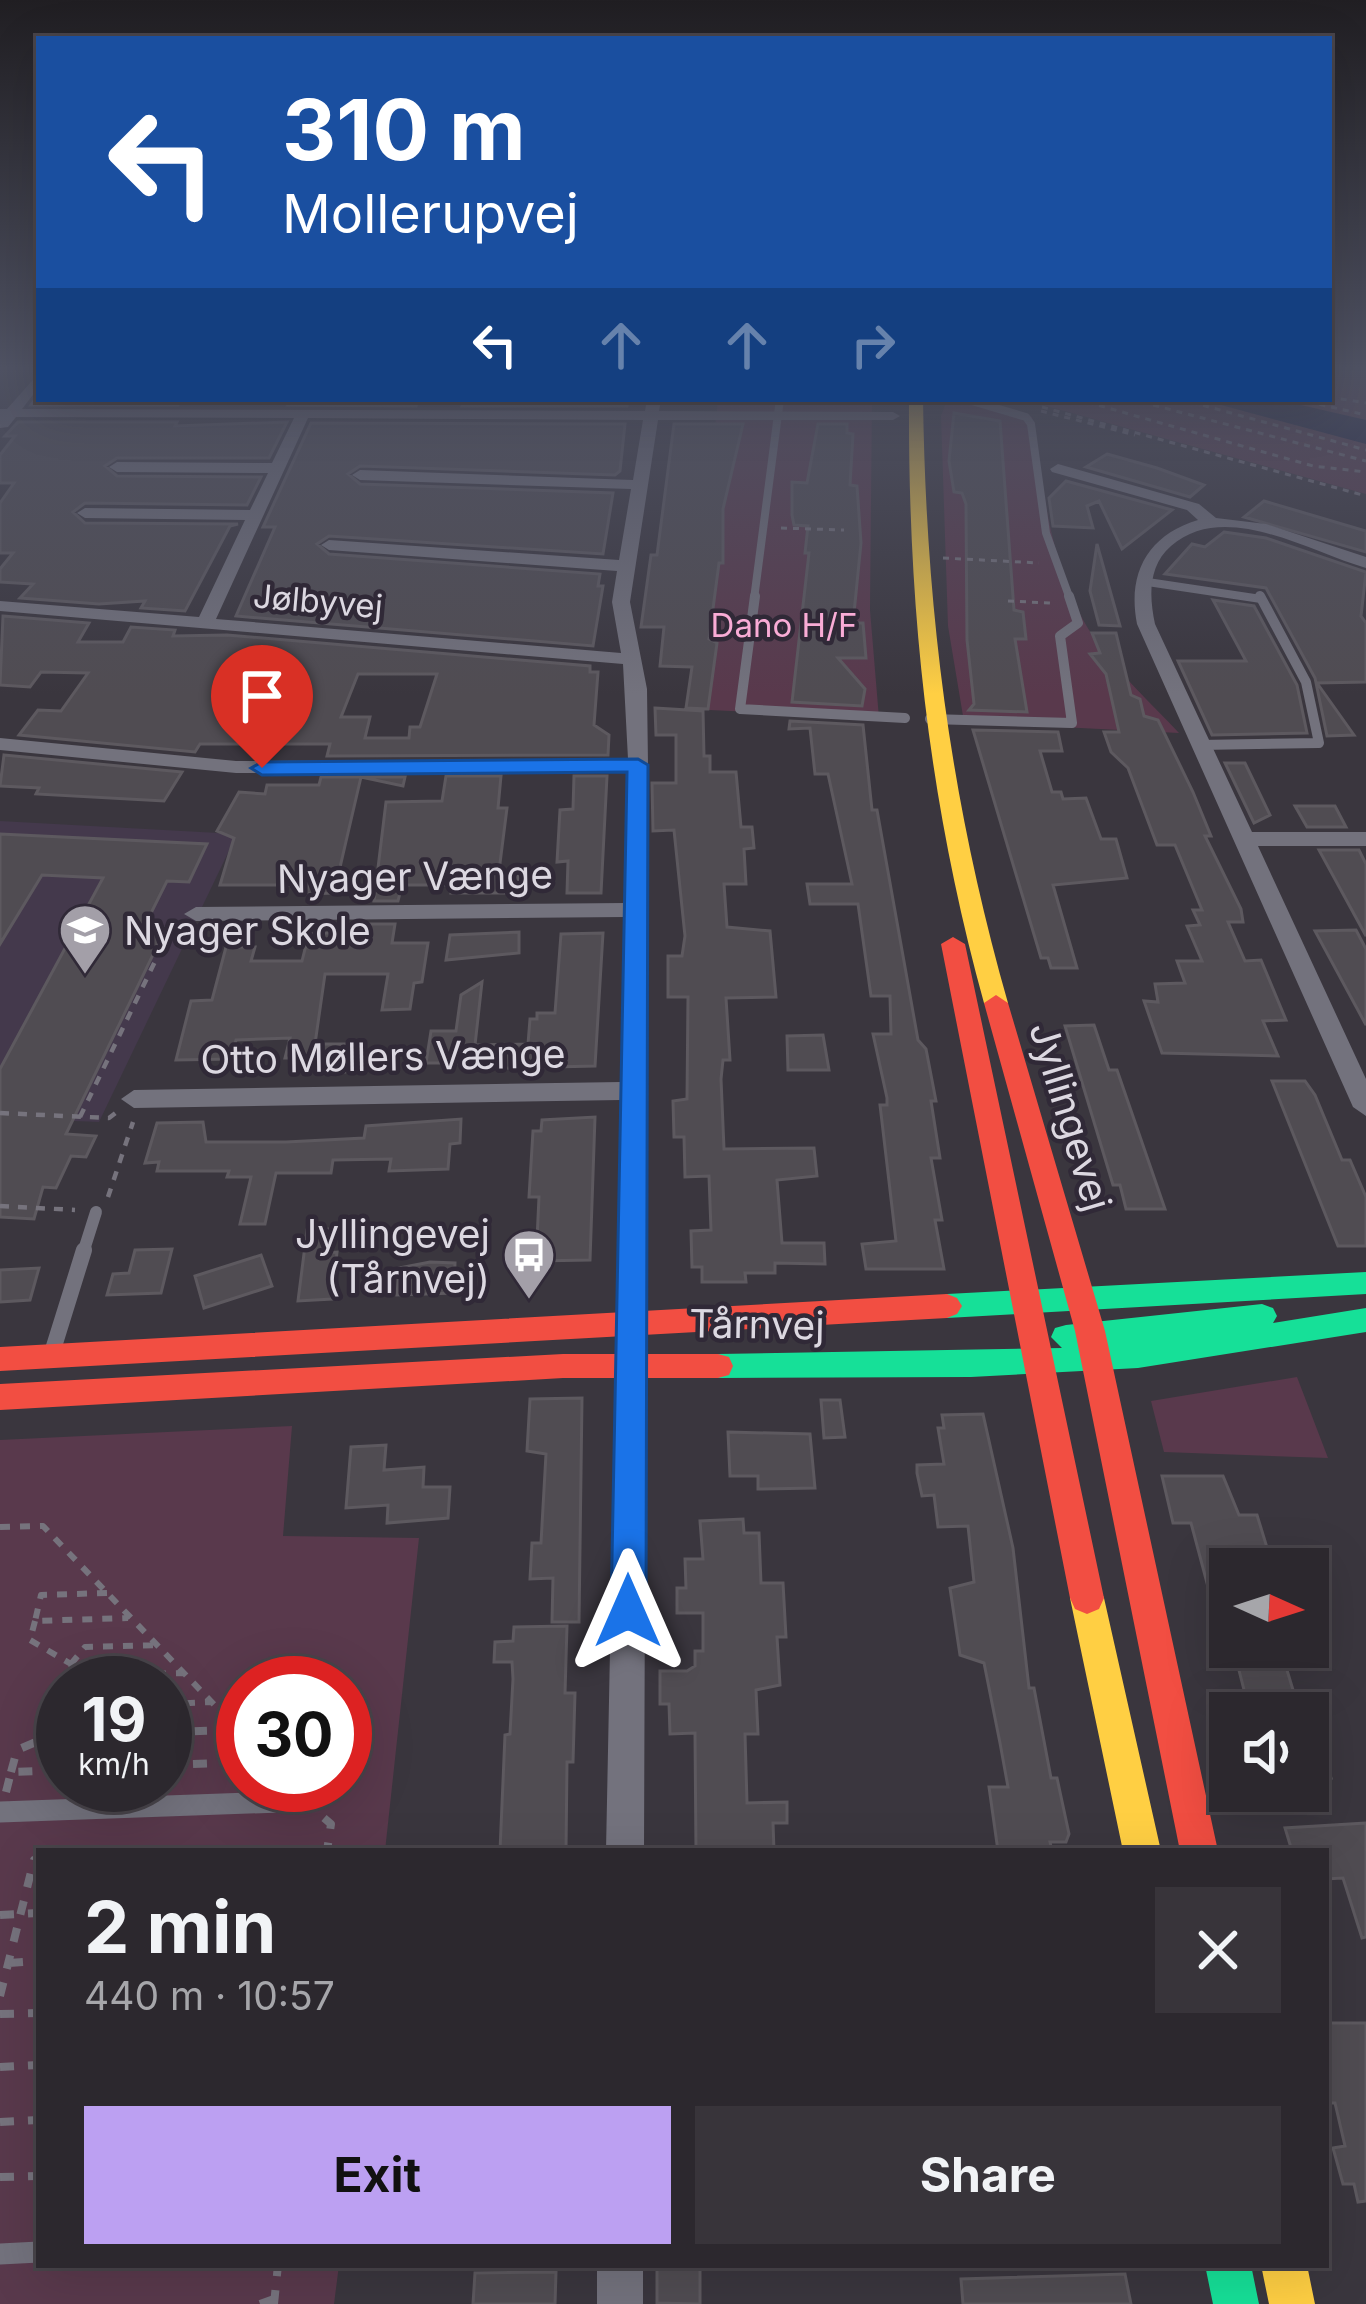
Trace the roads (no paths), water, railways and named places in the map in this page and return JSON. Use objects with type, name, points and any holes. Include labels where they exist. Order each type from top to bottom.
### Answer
[{"type":"street","points":[[206,621],[273,479]]},
{"type":"street","points":[[458,479],[639,485]]},
{"type":"street","points":[[625,1848],[638,765],[637,689],[621,602],[640,479]]},
{"type":"street","name":"Jyllingevej","points":[[901,479],[893,572],[918,718],[1036,1361],[1141,1848]]},
{"type":"street","name":"Jyllingevej","points":[[911,479],[918,718],[1082,1301],[1153,1610],[1197,1848]]},
{"type":"street","points":[[1092,479],[1193,507],[1211,523]]},
{"type":"street","points":[[85,513],[256,514]]},
{"type":"street","points":[[1366,563],[1258,530],[1211,523],[1169,536],[1141,581],[1146,624],[1366,1107]]},
{"type":"street","points":[[328,545],[627,566]]},
{"type":"street","name":"Jølbyvej","points":[[0,607],[630,659]]},
{"type":"street","points":[[0,744],[270,769],[638,765]]},
{"type":"street","points":[[1240,839],[1366,838]]},
{"type":"street","name":"Nyager Vænge","points":[[196,914],[634,910]]},
{"type":"street","name":"Otto Møllers Vænge","points":[[134,1099],[632,1090]]},
{"type":"street","points":[[1092,1345],[1265,1316],[1354,1284]]},
{"type":"street","name":"Tårnvej","points":[[0,1359],[1354,1284]]},
{"type":"street","name":"Tårnvej","points":[[0,1397],[633,1363],[1036,1361],[1092,1345],[1204,1348],[1366,1320]]},
{"type":"street","points":[[620,2268],[620,2304]]},
{"type":"street","points":[[1229,2268],[1236,2304]]},
{"type":"street","points":[[1285,2268],[1292,2304]]},
{"type":"lane","points":[[770,479],[740,709],[1072,723],[1060,636],[1078,623],[1046,533],[1038,479]]},
{"type":"lane","points":[[1141,581],[1259,595],[1306,682],[1318,743],[1200,745]]},
{"type":"lane","points":[[51,1356],[96,1212]]},
{"type":"lane","points":[[1,1812],[216,1804]]},
{"type":"lane","points":[[0,2254],[36,2252]]},
{"type":"place","name":"Nyager Skole","points":[[85,976]]},
{"type":"place","name":"Jyllingevej (Tårnvej)","points":[[529,1301]]},
{"type":"park label","name":"Dano H/F","points":[[784,625]]}]
